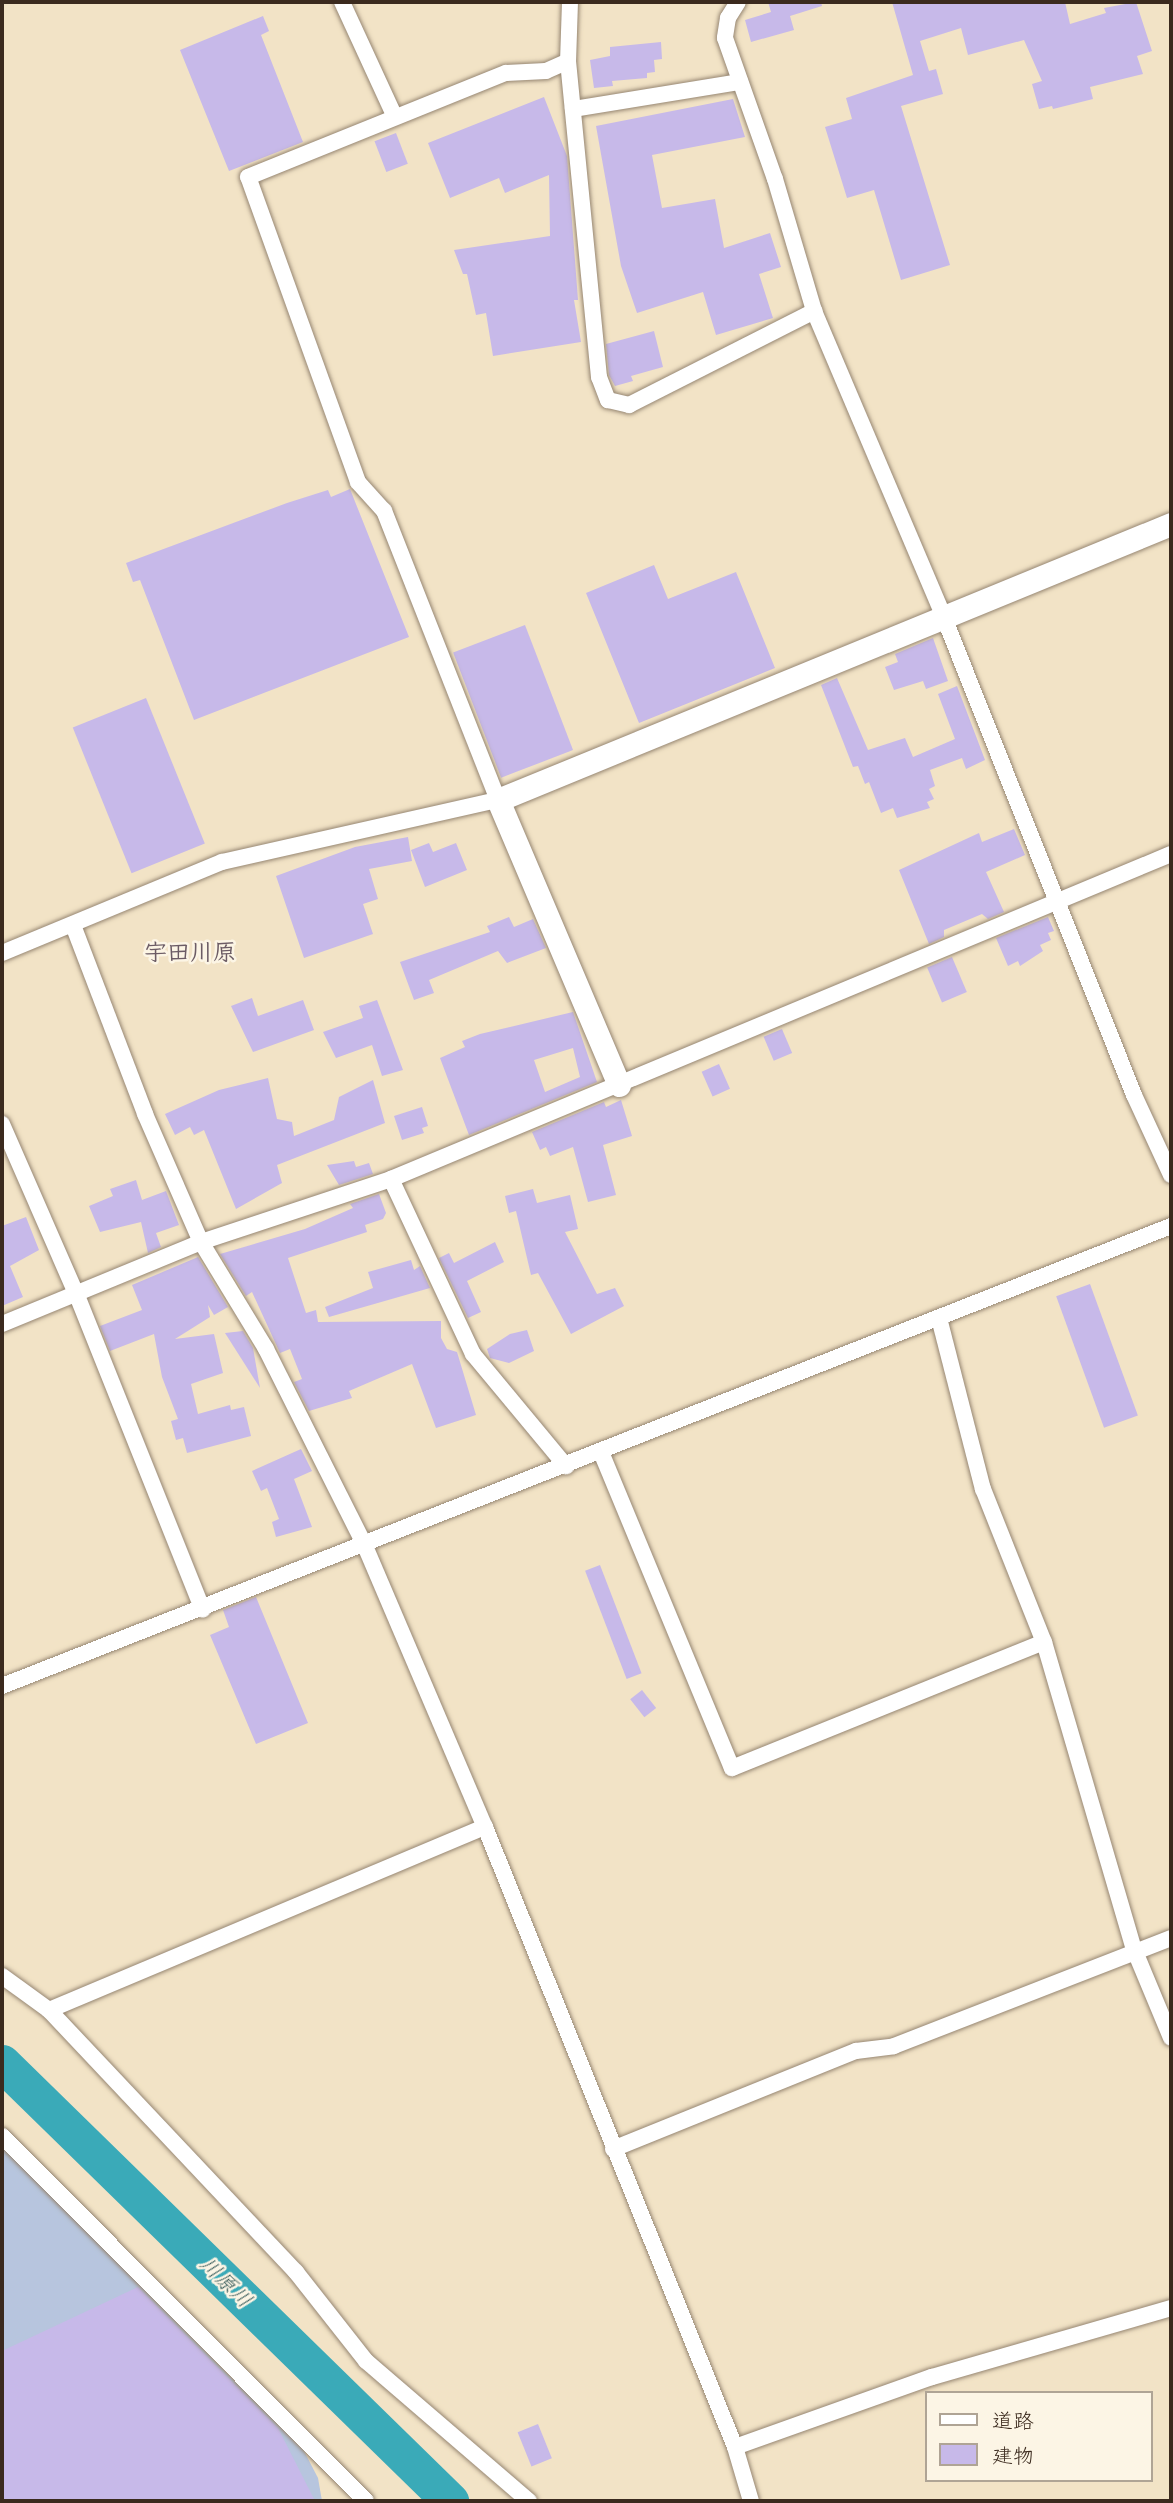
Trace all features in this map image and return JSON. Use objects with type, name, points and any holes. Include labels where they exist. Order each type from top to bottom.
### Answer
[{"type":"street","points":[[342,2],[394,116]]},
{"type":"street","points":[[570,2],[568,61],[599,377],[608,400],[629,405],[814,311]]},
{"type":"street","points":[[738,2],[728,18],[725,38],[814,311],[944,620],[1171,1175]]},
{"type":"street","points":[[568,61],[546,71],[506,73],[248,177],[358,482],[384,511],[499,800],[619,1085]]},
{"type":"street","points":[[573,109],[740,82]]},
{"type":"street","points":[[2,953],[222,862],[499,800],[944,620],[1171,524]]},
{"type":"street","points":[[2,1324],[201,1242],[391,1179],[1171,854]]},
{"type":"street","points":[[73,925],[145,1114],[201,1242],[266,1349],[365,1546],[485,1826],[735,2448],[751,2501]]},
{"type":"street","points":[[2,1124],[76,1293],[203,1610]]},
{"type":"street","points":[[391,1179],[473,1354],[566,1466]]},
{"type":"street","points":[[2,1686],[203,1610],[1171,1226]]},
{"type":"street","points":[[939,1318],[983,1489],[1044,1642],[1134,1949],[1171,2038]]},
{"type":"street","points":[[601,1452],[732,1768],[1044,1642]]},
{"type":"street","points":[[49,2010],[485,1826]]},
{"type":"street","points":[[613,2149],[856,2051],[894,2046],[1134,1949],[1171,1938]]},
{"type":"street","points":[[2,1976],[49,2010],[296,2272],[366,2361],[529,2501]]},
{"type":"street","points":[[2,2136],[366,2501]]},
{"type":"street","points":[[735,2448],[932,2377],[1171,2308]]},
{"type":"shaded area","points":[[2,2146],[304,2451],[318,2478],[322,2501],[2,2501]]},
{"type":"building","points":[[768,2],[821,2],[822,6],[790,16],[794,30],[751,42],[745,20],[771,12]]},
{"type":"building","points":[[892,2],[1065,2],[1070,24],[1106,13],[1104,8],[1136,2],[1152,51],[1137,56],[1143,74],[1090,87],[1093,99],[1053,109],[1052,106],[1039,109],[1032,84],[1042,81],[1024,40],[968,55],[961,28],[920,41],[929,71],[936,69],[943,94],[901,106],[950,265],[901,280],[874,190],[847,198],[825,127],[852,119],[846,98],[913,75]]},
{"type":"building","points":[[263,16],[269,31],[261,35],[303,142],[229,171],[180,50]]},
{"type":"building","points":[[661,42],[662,59],[654,60],[655,72],[647,73],[647,78],[612,81],[613,86],[594,88],[590,60],[610,56],[610,47]]},
{"type":"building","points":[[544,97],[567,156],[578,300],[574,300],[581,342],[493,356],[486,313],[476,315],[467,274],[463,274],[454,250],[550,236],[549,175],[505,193],[499,178],[450,198],[428,143]]},
{"type":"building","points":[[733,99],[745,137],[652,155],[662,208],[715,199],[724,248],[770,233],[781,267],[759,274],[773,318],[716,335],[703,292],[637,313],[621,266],[596,126]]},
{"type":"building","points":[[396,133],[408,164],[386,172],[375,141]]},
{"type":"building","points":[[654,331],[663,367],[631,376],[633,381],[615,386],[609,375],[606,344]]},
{"type":"building","points":[[350,489],[409,637],[194,720],[140,580],[133,582],[126,563],[287,503],[328,490],[331,497]]},
{"type":"building","points":[[654,565],[668,599],[736,572],[775,668],[639,723],[586,593]]},
{"type":"building","points":[[525,625],[573,750],[501,778],[453,653]]},
{"type":"building","points":[[933,638],[948,681],[926,689],[923,681],[894,690],[885,667],[898,662],[895,654]]},
{"type":"building","points":[[837,678],[868,750],[905,738],[913,757],[955,739],[938,694],[957,686],[985,760],[966,769],[962,758],[930,770],[935,786],[929,789],[934,799],[927,802],[930,808],[897,818],[893,808],[881,813],[869,782],[865,784],[858,766],[853,767],[821,685]]},
{"type":"building","points":[[146,698],[205,844],[132,873],[73,728]]},
{"type":"building","points":[[1014,829],[1025,855],[986,872],[1004,912],[988,919],[982,914],[944,930],[944,937],[929,944],[899,870],[979,833],[982,842]]},
{"type":"building","points":[[408,837],[412,861],[369,869],[378,899],[363,904],[373,934],[304,958],[276,876],[355,847]]},
{"type":"building","points":[[429,843],[433,852],[456,843],[467,870],[425,887],[411,850]]},
{"type":"building","points":[[509,917],[514,927],[533,919],[546,948],[507,963],[498,951],[429,980],[434,993],[414,1000],[400,962],[490,932],[487,926]]},
{"type":"building","points":[[1048,917],[1054,931],[1048,933],[1051,940],[1040,945],[1043,951],[1020,966],[1018,961],[1008,966],[996,938]]},
{"type":"building","points":[[952,957],[967,992],[942,1003],[927,968]]},
{"type":"building","points":[[252,998],[258,1016],[303,1000],[314,1030],[253,1052],[231,1006]]},
{"type":"building","points":[[377,1000],[403,1070],[382,1076],[372,1045],[336,1058],[323,1032],[363,1018],[359,1006]]},
{"type":"building","points":[[573,1012],[597,1082],[469,1135],[440,1058],[465,1047],[462,1041],[480,1034]],"holes":[[[573,1048],[580,1077],[545,1092],[534,1060]]]},
{"type":"building","points":[[782,1029],[792,1053],[774,1061],[764,1037]]},
{"type":"building","points":[[719,1064],[730,1089],[713,1096],[702,1072]]},
{"type":"building","points":[[268,1078],[277,1119],[292,1122],[294,1136],[334,1120],[339,1097],[373,1080],[385,1123],[277,1165],[282,1183],[236,1209],[204,1130],[194,1135],[190,1127],[175,1135],[165,1114],[219,1090]]},
{"type":"building","points":[[621,1100],[632,1136],[603,1145],[616,1195],[588,1202],[573,1147],[550,1156],[546,1147],[540,1150],[532,1132],[604,1102],[606,1107]]},
{"type":"building","points":[[422,1107],[428,1126],[422,1128],[424,1133],[402,1140],[394,1116]]},
{"type":"building","points":[[354,1161],[356,1167],[369,1163],[373,1174],[339,1185],[327,1165]]},
{"type":"building","points":[[136,1180],[142,1200],[166,1191],[179,1225],[156,1233],[161,1247],[148,1253],[141,1222],[100,1232],[89,1206],[113,1196],[110,1189]]},
{"type":"building","points":[[533,1189],[537,1203],[570,1195],[578,1229],[565,1232],[597,1294],[615,1288],[624,1306],[571,1334],[538,1273],[531,1275],[516,1211],[509,1213],[505,1196]]},
{"type":"building","points":[[379,1194],[386,1213],[383,1219],[365,1225],[367,1232],[288,1258],[306,1313],[316,1310],[318,1322],[441,1321],[441,1338],[447,1349],[457,1352],[476,1415],[436,1428],[412,1364],[349,1391],[352,1398],[309,1411],[294,1382],[302,1379],[290,1349],[280,1353],[252,1292],[246,1296],[220,1254],[305,1229],[353,1208],[350,1204]]},
{"type":"building","points":[[26,1217],[39,1250],[10,1266],[23,1297],[2,1306],[2,1226]]},
{"type":"building","points":[[495,1242],[504,1262],[467,1281],[481,1312],[468,1318],[439,1258],[449,1253],[454,1263]]},
{"type":"building","points":[[198,1257],[228,1307],[214,1315],[208,1305],[210,1317],[175,1339],[214,1334],[223,1373],[191,1384],[198,1414],[230,1405],[231,1410],[244,1407],[251,1436],[187,1453],[183,1438],[176,1440],[171,1421],[178,1419],[162,1377],[154,1334],[110,1351],[100,1326],[142,1310],[132,1285]]},
{"type":"building","points":[[411,1260],[414,1270],[420,1266],[430,1288],[329,1317],[325,1307],[373,1288],[368,1272]]},
{"type":"building","points":[[1090,1284],[1138,1416],[1104,1428],[1056,1296]]},
{"type":"building","points":[[527,1330],[534,1351],[509,1363],[490,1358],[487,1349],[510,1334]]},
{"type":"building","points":[[243,1331],[253,1348],[260,1388],[225,1333]]},
{"type":"building","points":[[301,1449],[312,1471],[294,1479],[312,1527],[276,1537],[272,1522],[279,1519],[267,1488],[261,1491],[252,1471]]},
{"type":"building","points":[[600,1565],[642,1673],[627,1679],[585,1571]]},
{"type":"building","points":[[256,1597],[308,1723],[256,1744],[210,1635],[229,1627],[223,1610]]},
{"type":"building","points":[[642,1690],[656,1708],[644,1717],[630,1699]]},
{"type":"building","points":[[138,2287],[278,2428],[315,2501],[2,2501],[2,2351]]},
{"type":"building","points":[[538,2424],[552,2458],[531,2467],[518,2432]]},
{"type":"waterway","name":"川原川","points":[[2,2063],[450,2501]]},
{"type":"district","name":"宇田川原","points":[[190,952]]}]
